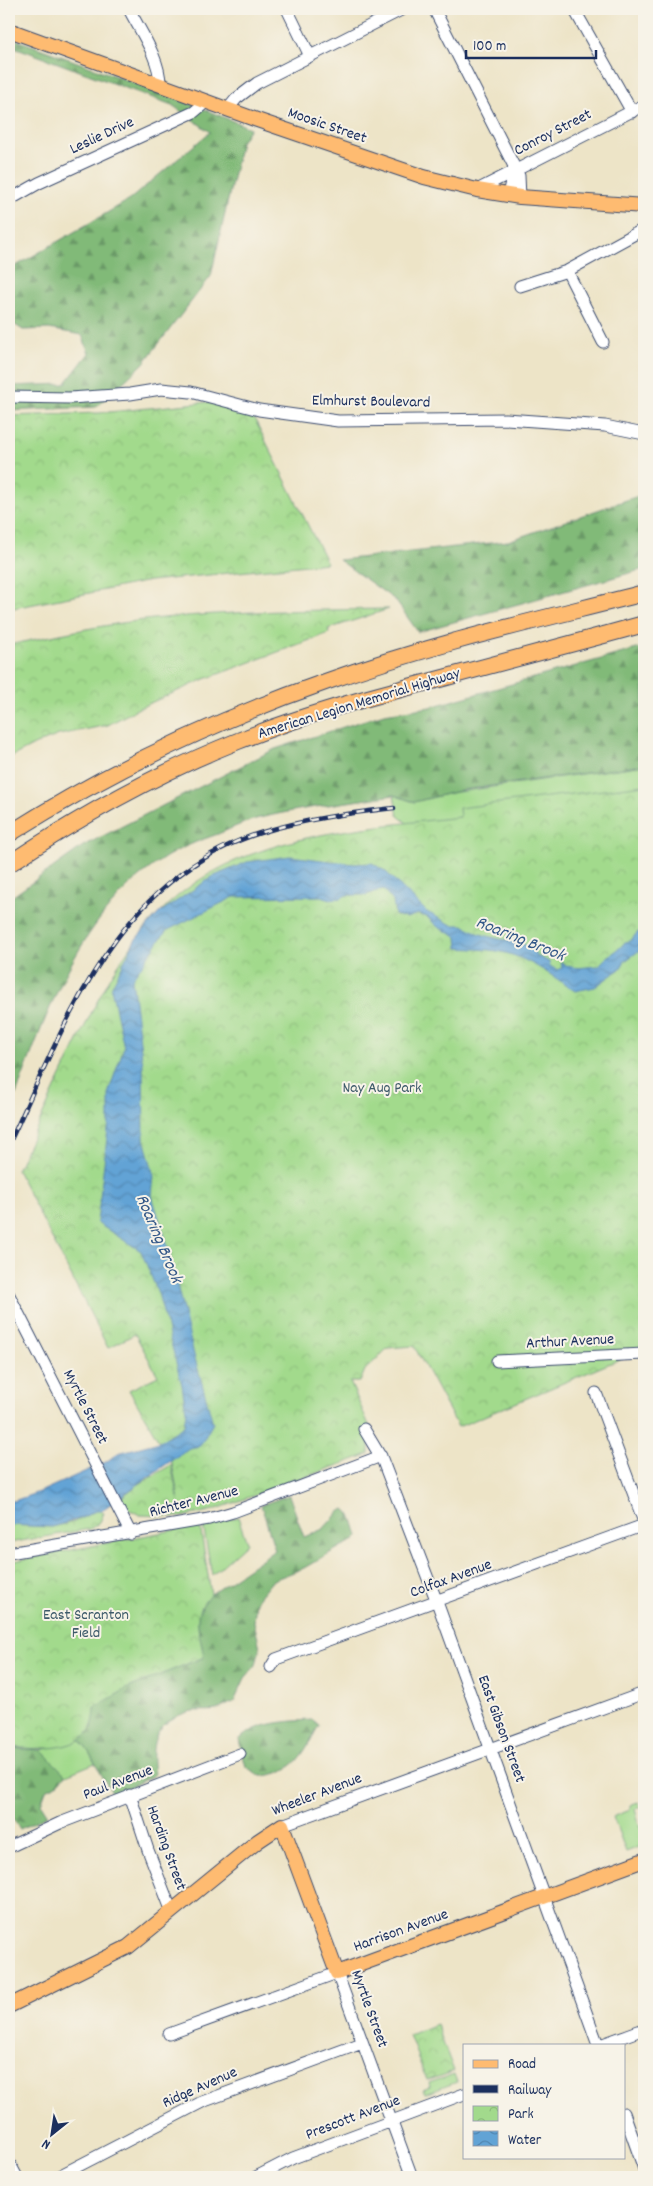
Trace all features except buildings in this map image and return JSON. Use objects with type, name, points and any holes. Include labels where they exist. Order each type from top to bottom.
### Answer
[{"type":"highway","name":"American Legion Memorial Highway","points":[[9,834],[54,806],[145,757],[223,721],[297,692],[419,652],[644,593]]},
{"type":"highway","name":"American Legion Memorial Highway","points":[[9,864],[131,790],[194,759],[252,735],[345,704],[644,624]]},
{"type":"main road","name":"Moosic Street","points":[[9,30],[392,167],[477,190],[514,196],[644,206]]},
{"type":"main road","name":"Wheeler Avenue","points":[[9,2006],[122,1951],[258,1841],[282,1825]]},
{"type":"main road","name":"Myrtle Street","points":[[282,1825],[337,1973]]},
{"type":"main road","name":"Harrison Avenue","points":[[337,1973],[644,1860]]},
{"type":"street","points":[[129,9],[155,60],[160,75],[160,84]]},
{"type":"street","points":[[287,9],[310,56]]},
{"type":"street","points":[[228,109],[236,99],[257,83],[403,9]]},
{"type":"street","points":[[434,9],[516,171],[520,183],[514,196]]},
{"type":"street","points":[[574,9],[632,112]]},
{"type":"street","name":"Leslie Drive","points":[[9,200],[39,182],[194,112],[207,101]]},
{"type":"street","name":"Conroy Street","points":[[477,190],[644,105]]},
{"type":"street","points":[[520,286],[567,271],[644,229]]},
{"type":"street","points":[[567,271],[604,342]]},
{"type":"street","name":"Elmhurst Boulevard","points":[[9,397],[70,398],[130,394],[161,389],[191,392],[259,410],[332,420],[506,419],[605,426],[644,434]]},
{"type":"street","name":"Myrtle Street","points":[[9,1295],[131,1534]]},
{"type":"street","name":"Arthur Avenue","points":[[497,1362],[644,1354]]},
{"type":"street","points":[[596,1393],[644,1524]]},
{"type":"street","name":"East Gibson Street","points":[[364,1429],[380,1456],[437,1602],[599,2044]]},
{"type":"street","name":"Richter Avenue","points":[[9,1553],[131,1534],[199,1521],[233,1512],[380,1456]]},
{"type":"street","name":"Colfax Avenue","points":[[271,1667],[276,1659],[437,1602],[644,1524]]},
{"type":"street","name":"Wheeler Avenue","points":[[282,1825],[644,1693]]},
{"type":"street","name":"Paul Avenue","points":[[9,1847],[60,1823],[240,1754]]},
{"type":"street","name":"Harding Street","points":[[130,1795],[148,1850],[172,1912]]},
{"type":"street","name":"Myrtle Street","points":[[337,1973],[412,2177]]},
{"type":"street","name":"Harrison Avenue","points":[[169,2034],[337,1973]]},
{"type":"street","points":[[602,2044],[644,2029]]},
{"type":"street","name":"Ridge Avenue","points":[[63,2176],[202,2102],[362,2043]]},
{"type":"street","name":"Prescott Avenue","points":[[256,2177],[294,2158],[463,2094]]},
{"type":"street","points":[[626,2119],[644,2169]]},
{"type":"street","points":[[9,2162],[17,2177]]},
{"type":"green space","points":[[9,37],[186,102],[250,128],[241,142],[211,276],[143,364],[96,407],[9,411],[9,386],[65,384],[89,353],[82,335],[49,329],[23,330],[9,321],[9,270],[129,200],[210,132],[172,105],[9,45]]},
{"type":"green space","points":[[208,402],[254,418],[327,563],[150,581],[9,609],[9,416],[99,413]]},
{"type":"green space","points":[[644,494],[644,569],[418,632],[395,600],[339,560],[508,541]]},
{"type":"green space","points":[[389,609],[328,629],[329,633],[205,679],[139,708],[108,725],[59,735],[9,758],[9,645],[104,626],[162,618],[247,612]]},
{"type":"green space","points":[[644,647],[644,765],[463,790],[414,802],[394,795],[280,813],[241,824],[188,846],[160,861],[131,884],[105,912],[84,942],[50,1008],[9,1113],[9,899],[83,846],[275,749],[384,714],[430,707]]},
{"type":"green space","points":[[644,765],[644,791],[411,826],[398,816],[394,795],[414,802],[451,793]]},
{"type":"green space","name":"Nay Aug Park","points":[[644,785],[644,1349],[458,1427],[414,1346],[388,1348],[365,1370],[360,1382],[350,1382],[369,1425],[369,1454],[214,1510],[182,1517],[140,1515],[128,1509],[119,1499],[136,1486],[171,1465],[179,1501],[172,1463],[129,1390],[158,1376],[135,1334],[108,1348],[17,1170],[86,1023],[103,991],[140,934],[163,909],[189,887],[220,868],[280,845],[330,833],[460,817],[459,808]]},
{"type":"green space","points":[[289,1495],[304,1537],[323,1529],[339,1512],[345,1509],[352,1517],[358,1536],[355,1540],[304,1568],[273,1580],[256,1601],[254,1622],[260,1648],[256,1665],[245,1678],[234,1702],[216,1710],[189,1712],[165,1724],[159,1730],[154,1745],[154,1775],[114,1795],[80,1740],[92,1728],[95,1707],[128,1688],[204,1657],[198,1631],[198,1617],[204,1602],[211,1594],[275,1550],[261,1505]]},
{"type":"green space","points":[[99,1509],[104,1513],[100,1522],[90,1529],[9,1543],[9,1525],[52,1527],[74,1522]]},
{"type":"green space","points":[[238,1517],[247,1543],[212,1575],[203,1525]]},
{"type":"green space","name":"East Scranton Field","points":[[200,1525],[211,1594],[204,1602],[198,1617],[198,1631],[204,1657],[128,1688],[95,1707],[92,1726],[86,1735],[78,1741],[55,1747],[9,1747],[9,1562]]},
{"type":"green space","points":[[313,1720],[319,1725],[309,1744],[298,1760],[291,1766],[283,1771],[261,1776],[246,1767],[239,1740],[246,1734],[254,1729],[273,1724]]},
{"type":"green space","points":[[80,1740],[89,1751],[95,1763],[66,1775],[41,1750]]},
{"type":"green space","points":[[9,1748],[41,1750],[66,1775],[57,1785],[46,1790],[41,1804],[48,1815],[20,1829],[9,1813]]},
{"type":"green space","points":[[638,1802],[640,1806],[635,1809],[640,1828],[644,1827],[644,1845],[626,1852],[613,1817],[630,1810],[630,1805]]},
{"type":"green space","points":[[436,2024],[454,2071],[427,2081],[409,2035]]},
{"type":"green space","points":[[454,2074],[457,2082],[425,2094],[423,2090],[430,2087],[429,2083]]},
{"type":"water","name":"Roaring Brook","points":[[290,856],[354,864],[372,863],[385,871],[427,912],[452,925],[463,925],[480,934],[498,939],[517,941],[531,948],[537,956],[549,962],[550,966],[557,970],[562,968],[561,961],[569,966],[579,968],[599,966],[625,942],[630,941],[637,933],[644,929],[644,947],[625,961],[620,969],[595,987],[575,991],[538,967],[508,953],[458,948],[457,937],[438,927],[427,917],[418,914],[406,918],[395,915],[393,901],[383,889],[366,895],[346,895],[341,898],[331,899],[321,896],[234,897],[166,931],[132,979],[143,1066],[144,1139],[154,1175],[152,1196],[167,1244],[213,1423],[200,1446],[189,1448],[102,1510],[52,1527],[9,1525],[9,1501],[44,1490],[106,1462],[118,1453],[159,1442],[184,1426],[186,1411],[182,1385],[158,1293],[141,1251],[97,1223],[109,1121],[109,1091],[124,1047],[111,988],[135,940],[159,913],[212,877],[247,862]]},
{"type":"railway","points":[[9,1144],[53,1048],[103,958],[134,917],[170,882],[213,853],[263,832],[295,823],[394,808]]}]
